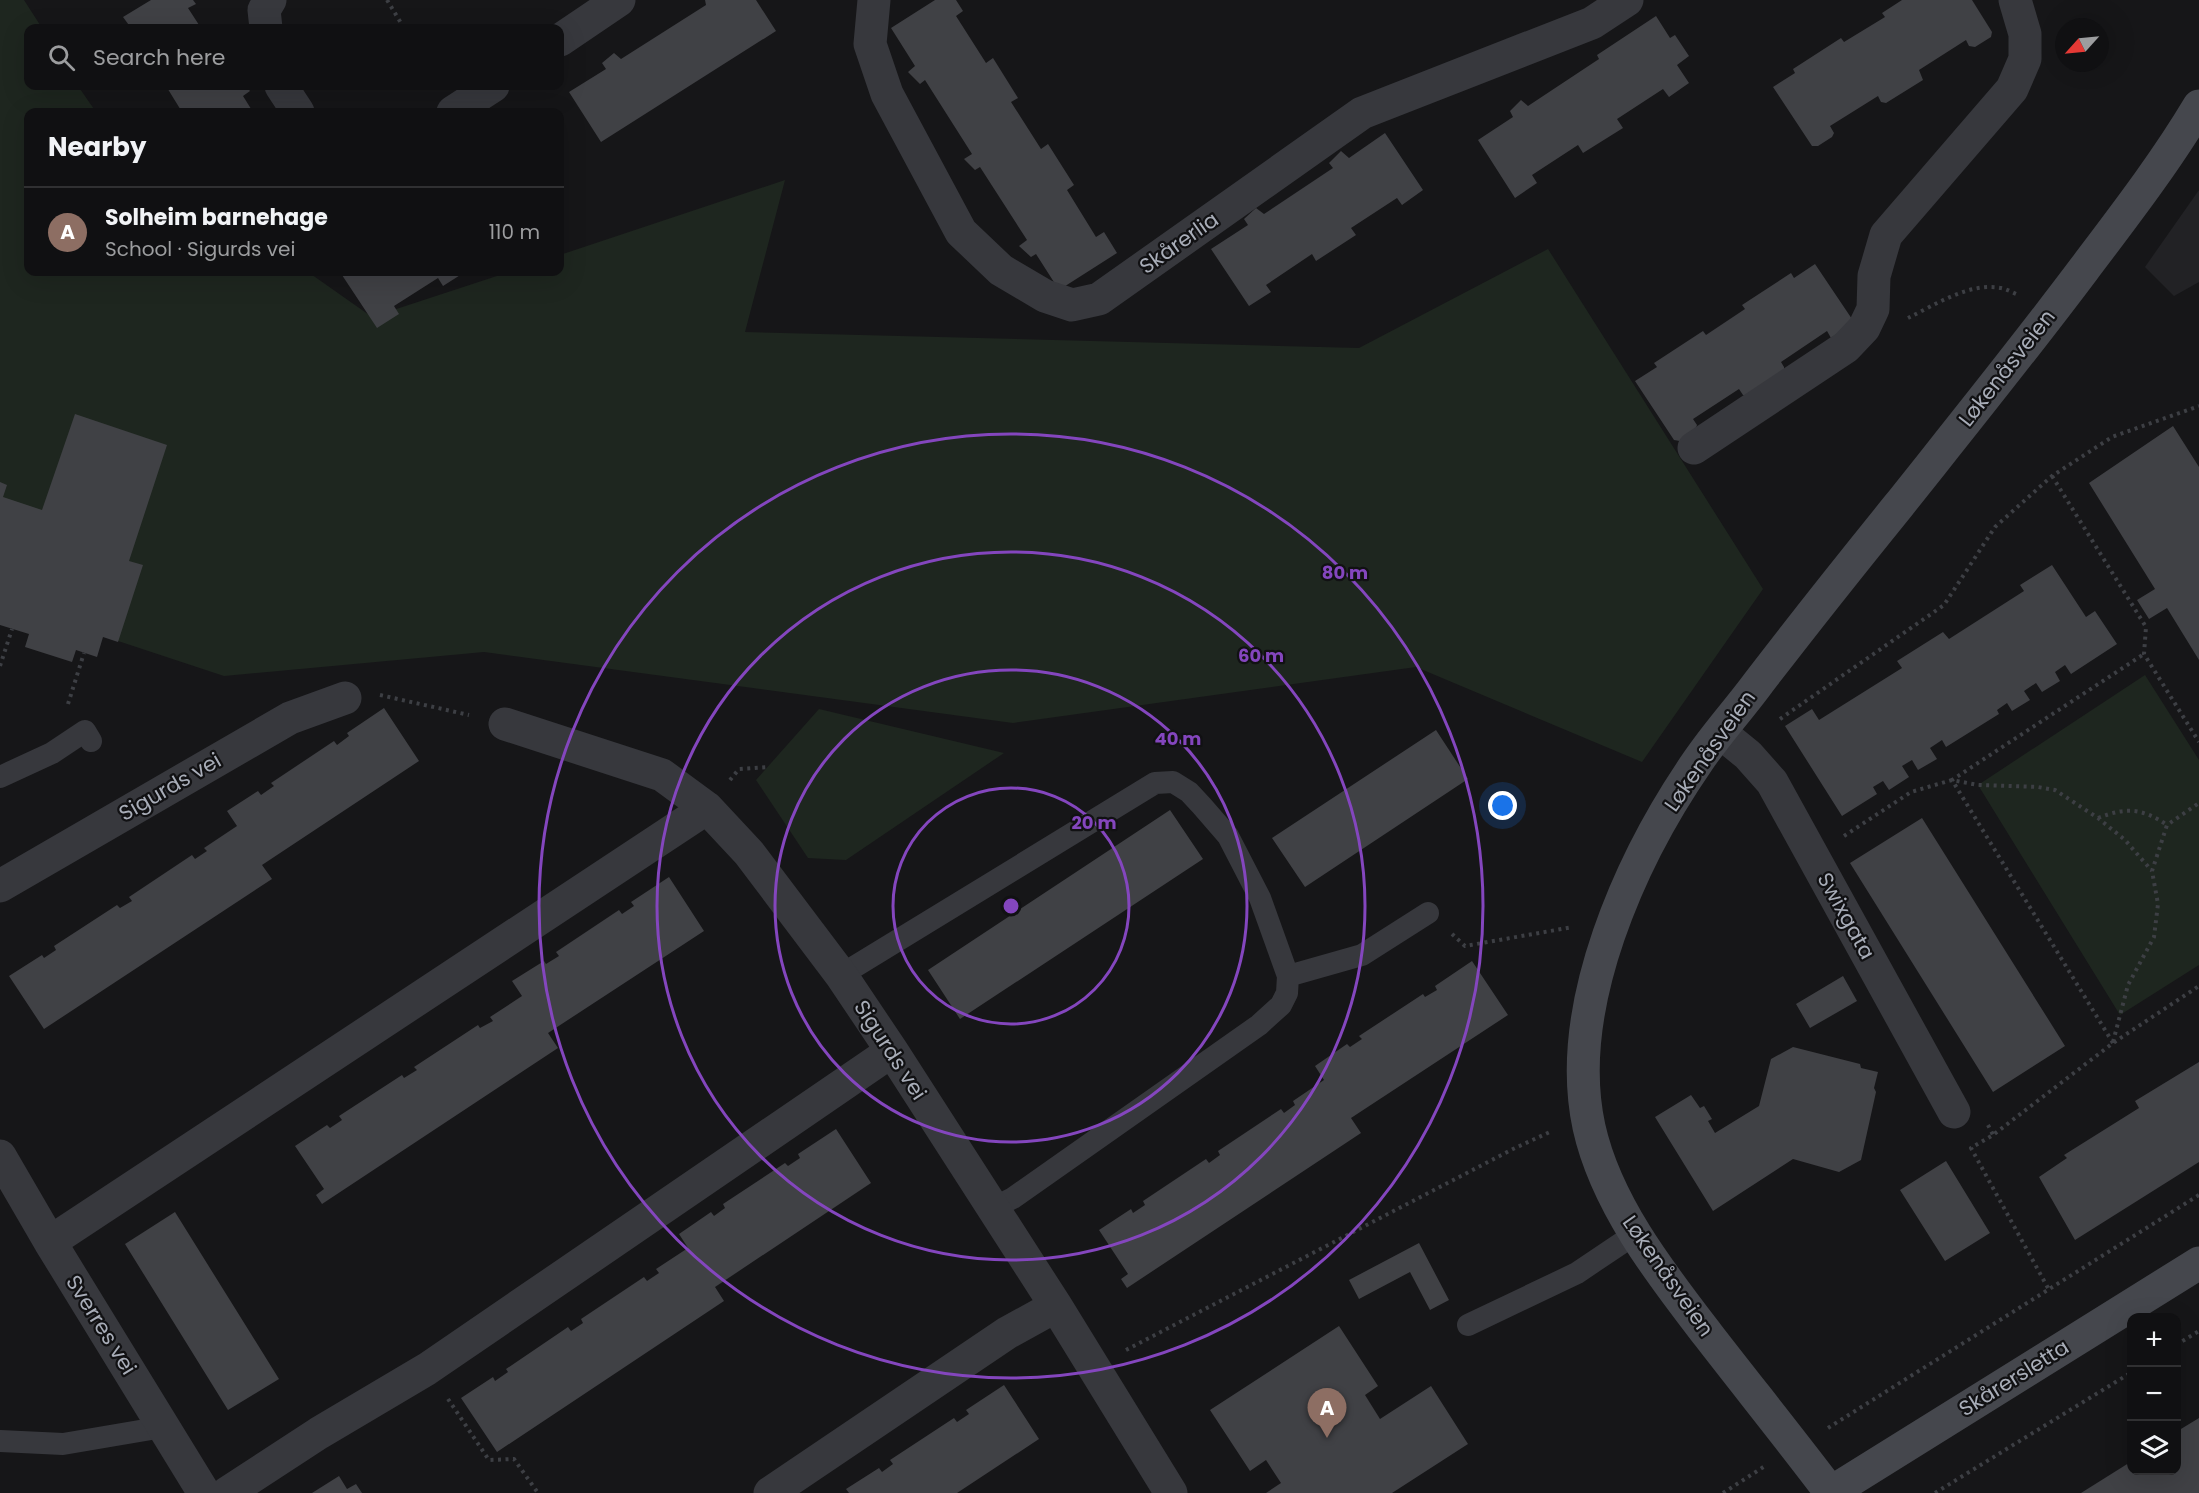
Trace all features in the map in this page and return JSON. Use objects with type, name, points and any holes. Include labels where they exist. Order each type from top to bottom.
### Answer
[{"type":"street","points":[[266,24],[264,10],[270,0]]},
{"type":"street","points":[[564,37],[619,0]]},
{"type":"street","name":"Skårerlia","points":[[874,0],[870,44],[887,94],[962,232],[1001,270],[1045,296],[1072,305],[1099,299],[1362,113],[1592,23],[1627,0]]},
{"type":"street","points":[[1694,448],[1846,347],[1864,328],[1873,309],[1874,276],[1886,235],[2012,89],[2025,60],[2025,34],[2014,0]]},
{"type":"street","points":[[284,90],[295,108]]},
{"type":"street","points":[[459,108],[487,90]]},
{"type":"street","name":"Løkenåsveien","points":[[1831,1493],[1665,1278],[1635,1234],[1603,1168],[1590,1130],[1582,1085],[1592,999],[1613,925],[1633,874],[1675,797],[1701,757],[1807,619],[2049,315],[2195,120]]},
{"type":"street","name":"Sigurds vei","points":[[0,886],[290,718],[345,698]]},
{"type":"street","name":"Sigurds vei","points":[[505,724],[662,775],[707,808],[749,853],[841,975],[892,1051],[1056,1306],[1171,1493]]},
{"type":"street","name":"Swixgata","points":[[1721,733],[1748,755],[1772,782],[1969,1114]]},
{"type":"street","points":[[50,1242],[707,808]]},
{"type":"street","points":[[227,1493],[319,1433],[427,1369],[892,1051]]},
{"type":"street","name":"Sverres vei","points":[[0,1156],[204,1493]]},
{"type":"street","name":"Skårersletta","points":[[1831,1493],[2199,1263]]},
{"type":"street","points":[[770,1493],[1006,1333],[1056,1306]]},
{"type":"lane","points":[[0,777],[52,753],[85,731],[90,741]]},
{"type":"lane","points":[[841,975],[1160,782],[1173,782],[1189,792],[1228,836],[1260,898],[1288,976],[1287,993],[1281,1005],[1260,1025],[1013,1198],[993,1208]]},
{"type":"lane","points":[[1288,976],[1362,955],[1428,913]]},
{"type":"lane","points":[[1468,1325],[1577,1273],[1635,1234]]},
{"type":"lane","points":[[0,1441],[63,1444],[163,1427]]},
{"type":"path","points":[[387,0],[402,24]]},
{"type":"path","points":[[1864,328],[1898,324],[1951,297],[1982,288],[2001,288],[2028,298]]},
{"type":"path","points":[[1777,720],[1944,605],[1995,527],[2052,476],[2112,437],[2199,406]]},
{"type":"path","points":[[2052,476],[2146,627],[2144,654],[2199,742]]},
{"type":"path","points":[[0,666],[12,629]]},
{"type":"path","points":[[1842,838],[1911,792],[1952,780],[2144,654]]},
{"type":"path","points":[[345,698],[384,695],[505,724]]},
{"type":"path","points":[[1952,780],[1978,785],[2038,787],[2055,790],[2098,818],[2125,840],[2152,871]]},
{"type":"path","points":[[1952,780],[2113,1042]]},
{"type":"path","points":[[2113,1042],[2128,985],[2154,937],[2158,903],[2152,871],[2168,825],[2199,803]]},
{"type":"path","points":[[2098,818],[2115,812],[2136,810],[2152,815],[2168,825]]},
{"type":"path","points":[[1428,913],[1465,946],[1580,926]]},
{"type":"path","points":[[2048,1288],[1971,1148],[1993,1135],[2113,1042],[2199,986]]},
{"type":"path","points":[[1969,1114],[1993,1135]]},
{"type":"path","points":[[1094,1367],[1502,1155],[1559,1128]]},
{"type":"path","points":[[1723,1493],[2199,1195]]},
{"type":"path","points":[[2181,1342],[2199,1331]]},
{"type":"path","points":[[427,1369],[489,1460],[514,1459],[538,1493]]},
{"type":"path","points":[[1935,1493],[2127,1375]]},
{"type":"shaded area","points":[[0,0],[24,0],[39,24],[24,24],[24,90],[81,90],[93,108],[24,108],[24,276],[314,276],[372,317],[497,276],[564,276],[564,254],[785,180],[745,332],[1359,348],[1548,249],[1763,589],[1642,762],[1416,667],[1013,723],[484,652],[224,676],[0,602]]},
{"type":"shaded area","points":[[2199,190],[2199,282],[2174,296],[2145,267]]},
{"type":"shaded area","points":[[2145,675],[2199,760],[2199,965],[2120,1015],[1978,785]]},
{"type":"shaded area","points":[[819,709],[1004,753],[846,860],[808,858],[756,780]]},
{"type":"building","points":[[151,0],[193,0],[196,4],[188,8],[198,24],[128,24],[123,17]]},
{"type":"building","points":[[705,0],[756,0],[776,31],[601,142],[569,92],[606,69],[602,63],[614,53],[621,59],[706,5]]},
{"type":"building","points":[[935,0],[956,0],[963,11],[956,16],[986,63],[993,58],[1018,98],[1011,102],[1041,149],[1048,144],[1074,185],[1067,190],[1096,237],[1104,232],[1117,253],[1059,290],[1036,254],[1031,257],[1019,246],[1027,240],[980,167],[975,170],[964,159],[972,154],[925,80],[920,84],[908,72],[915,66],[891,28]]},
{"type":"building","points":[[1902,0],[1972,0],[1992,32],[1991,37],[1975,47],[1969,46],[1966,40],[1919,70],[1923,80],[1886,103],[1881,102],[1878,96],[1830,126],[1834,133],[1832,137],[1818,146],[1812,146],[1773,87],[1795,73],[1793,69],[1841,38],[1844,42],[1885,17],[1882,13]]},
{"type":"building","points":[[1656,16],[1670,38],[1675,35],[1689,56],[1677,65],[1689,83],[1669,97],[1663,89],[1617,119],[1623,128],[1583,153],[1578,145],[1532,175],[1537,183],[1515,198],[1478,140],[1513,117],[1510,111],[1521,100],[1528,106],[1599,59],[1597,55]]},
{"type":"building","points":[[168,90],[250,91],[243,96],[250,108],[180,108]]},
{"type":"building","points":[[1385,133],[1423,190],[1402,205],[1397,198],[1351,228],[1356,235],[1316,261],[1312,254],[1266,285],[1271,292],[1249,306],[1211,249],[1248,225],[1244,219],[1256,208],[1264,214],[1333,168],[1329,163],[1341,151],[1349,158]]},
{"type":"building","points":[[1815,264],[1854,322],[1831,338],[1827,331],[1781,362],[1784,373],[1748,396],[1743,395],[1739,389],[1693,419],[1697,425],[1695,430],[1680,441],[1674,440],[1635,381],[1657,367],[1654,363],[1703,331],[1706,335],[1745,309],[1742,305],[1791,273],[1794,278]]},
{"type":"building","points":[[343,276],[459,276],[443,286],[438,278],[394,306],[399,314],[377,328]]},
{"type":"building","points":[[75,414],[167,445],[129,561],[143,565],[118,642],[103,637],[97,657],[76,650],[72,662],[25,647],[29,634],[0,625],[0,482],[7,485],[3,497],[42,510]]},
{"type":"building","points":[[2173,426],[2199,467],[2199,660],[2167,608],[2149,619],[2137,600],[2155,589],[2089,483]]},
{"type":"building","points":[[2052,565],[2086,617],[2095,611],[2117,644],[2071,674],[2065,665],[2055,672],[2060,681],[2042,692],[2036,683],[2024,691],[2030,700],[2012,711],[2007,703],[1997,710],[1999,714],[1946,747],[1942,740],[1930,748],[1937,759],[1918,770],[1912,760],[1902,766],[1909,777],[1889,790],[1883,781],[1873,787],[1877,794],[1842,816],[1785,726],[1812,709],[1819,720],[1902,668],[1897,661],[1943,632],[1949,639],[2024,591],[2020,585]]},
{"type":"building","points":[[384,708],[419,761],[262,865],[272,879],[44,1029],[9,976],[42,955],[44,958],[56,950],[54,946],[117,905],[120,908],[132,901],[129,897],[192,855],[195,859],[207,851],[204,848],[237,826],[227,811],[258,791],[261,795],[274,786],[271,783],[334,741],[337,745],[349,736],[347,733]]},
{"type":"building","points":[[1436,730],[1468,779],[1305,887],[1272,838]]},
{"type":"building","points":[[1170,810],[1203,859],[960,1019],[928,970]]},
{"type":"building","points":[[1922,818],[2065,1046],[1993,1092],[1850,863]]},
{"type":"building","points":[[669,877],[704,931],[548,1033],[558,1048],[322,1204],[316,1195],[324,1189],[295,1146],[327,1125],[330,1128],[342,1120],[339,1116],[402,1075],[404,1078],[417,1070],[414,1067],[478,1025],[480,1028],[493,1021],[490,1017],[522,996],[512,981],[544,961],[546,964],[559,956],[556,952],[619,910],[622,914],[634,906],[631,902]]},
{"type":"building","points":[[1472,961],[1508,1015],[1351,1118],[1361,1133],[1127,1288],[1121,1279],[1128,1274],[1099,1230],[1131,1209],[1133,1213],[1145,1205],[1143,1201],[1206,1159],[1209,1163],[1220,1155],[1218,1151],[1281,1109],[1284,1113],[1295,1105],[1293,1101],[1324,1080],[1315,1066],[1347,1044],[1350,1047],[1362,1039],[1359,1036],[1423,994],[1425,997],[1437,990],[1435,986]]},
{"type":"building","points":[[1843,976],[1857,1001],[1810,1028],[1796,1004]]},
{"type":"building","points":[[1793,1047],[1860,1064],[1861,1068],[1878,1072],[1874,1088],[1876,1092],[1861,1160],[1839,1172],[1793,1159],[1713,1211],[1655,1117],[1691,1095],[1700,1108],[1704,1106],[1712,1119],[1708,1121],[1715,1133],[1759,1106],[1771,1059]]},
{"type":"building","points":[[2199,1062],[2199,1162],[2075,1240],[2039,1177],[2067,1158],[2064,1155],[2139,1108],[2135,1101]]},
{"type":"building","points":[[836,1129],[871,1183],[715,1287],[724,1301],[497,1452],[461,1398],[493,1377],[495,1381],[508,1372],[506,1369],[568,1327],[571,1331],[583,1323],[581,1319],[644,1277],[647,1281],[659,1273],[656,1269],[688,1248],[679,1234],[711,1212],[714,1216],[725,1208],[723,1204],[785,1163],[788,1166],[800,1158],[798,1154]]},
{"type":"building","points":[[1946,1161],[1990,1233],[1945,1261],[1900,1190]]},
{"type":"building","points":[[175,1212],[279,1379],[228,1410],[125,1244]]},
{"type":"building","points":[[1419,1243],[1449,1300],[1430,1310],[1410,1272],[1359,1299],[1349,1280]]},
{"type":"building","points":[[1339,1326],[1378,1386],[1365,1395],[1380,1419],[1431,1386],[1468,1444],[1392,1493],[1266,1493],[1281,1483],[1266,1460],[1250,1471],[1210,1410]]},
{"type":"building","points":[[1004,1385],[1039,1439],[957,1493],[849,1493],[846,1489],[879,1468],[882,1472],[893,1464],[890,1460],[954,1418],[957,1422],[969,1414],[966,1410]]},
{"type":"building","points":[[2199,1418],[2199,1493],[2081,1493],[2127,1464],[2127,1475],[2181,1475],[2181,1429]]},
{"type":"building","points":[[339,1476],[347,1489],[356,1484],[362,1493],[312,1493]]},
{"type":"place","name":"Solheim barnehage","points":[[1327,1438]]}]
